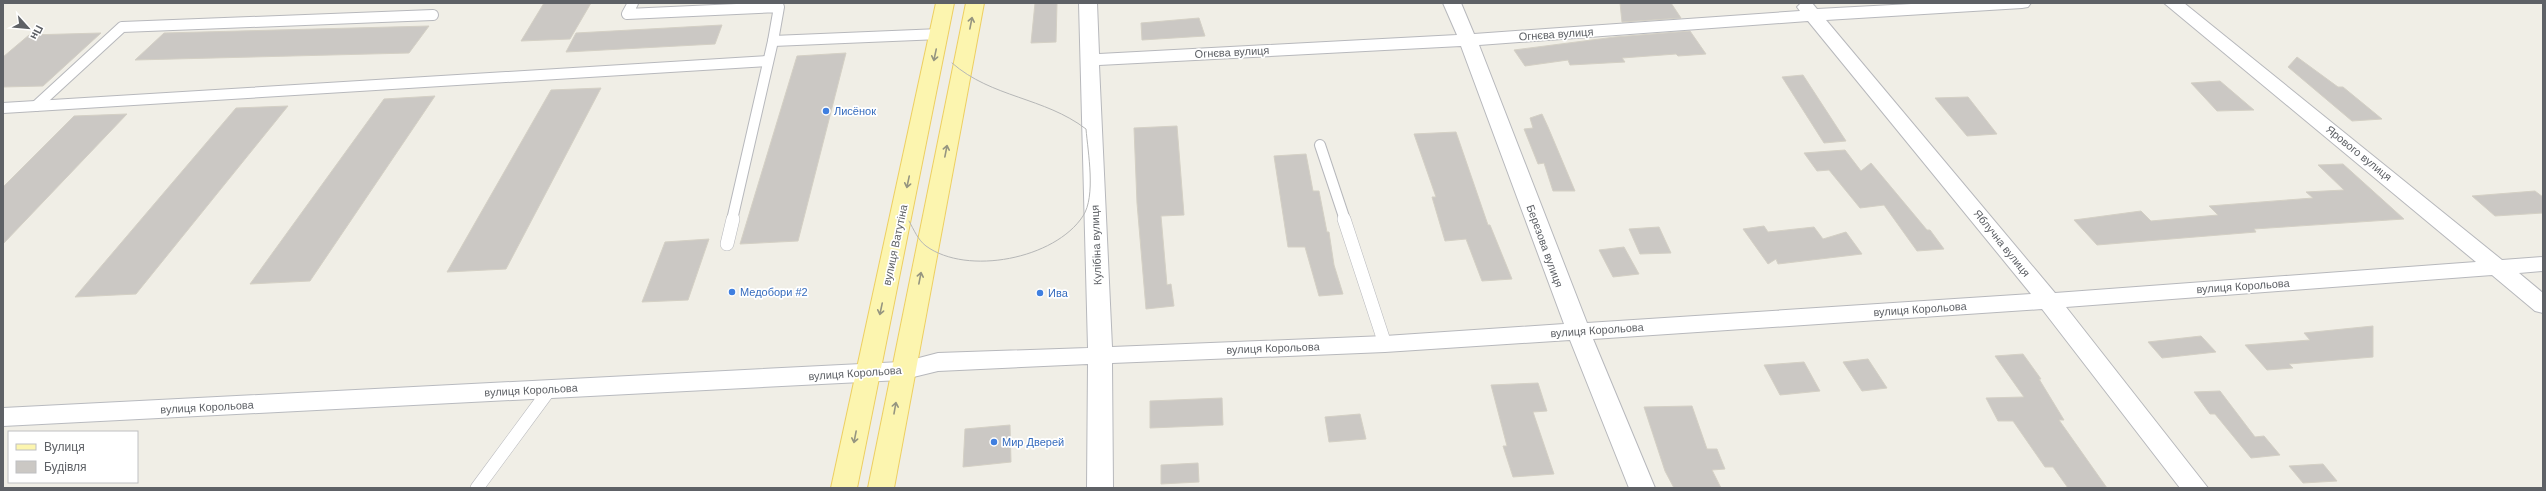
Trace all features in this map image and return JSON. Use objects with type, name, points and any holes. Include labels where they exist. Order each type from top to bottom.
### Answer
[{"type":"main road","name":"вулиця Ватутіна","points":[[844,488],[867,373],[940,34],[945,3]]},
{"type":"main road","points":[[880,488],[975,3]]},
{"type":"street","name":"Кулібіна вулиця","points":[[1088,3],[1100,354],[1100,488]]},
{"type":"street","name":"Березова вулиця","points":[[1452,3],[1468,40],[1578,331],[1642,488]]},
{"type":"street","name":"Огнєва вулиця","points":[[1090,60],[1468,40],[1808,9],[2020,3]]},
{"type":"street","name":"Ярового вулиця","points":[[2173,3],[2543,305]]},
{"type":"street","name":"Яблучна вулиця","points":[[1808,9],[2048,301],[2195,488]]},
{"type":"street","name":"вулиця Корольова","points":[[3,417],[902,371],[938,362],[1100,354],[1385,344],[2048,301],[2543,264]]},
{"type":"lane","points":[[633,3],[627,14],[779,7],[773,41],[727,244]]},
{"type":"lane","points":[[36,106],[122,27],[433,15]]},
{"type":"lane","points":[[773,41],[940,34]]},
{"type":"lane","points":[[3,108],[768,61]]},
{"type":"lane","points":[[1320,145],[1385,344]]},
{"type":"lane","points":[[477,488],[550,389]]},
{"type":"building","points":[[544,3],[591,3],[570,39],[521,41]]},
{"type":"building","points":[[1035,3],[1057,3],[1056,42],[1031,43]]},
{"type":"building","points":[[1620,3],[1671,3],[1681,18],[1622,22]]},
{"type":"building","points":[[1199,18],[1205,36],[1142,40],[1141,23]]},
{"type":"building","points":[[722,25],[715,44],[566,52],[576,33]]},
{"type":"building","points":[[429,26],[409,53],[135,60],[164,33]]},
{"type":"building","points":[[1690,31],[1706,54],[1678,56],[1676,54],[1622,58],[1625,62],[1570,65],[1568,60],[1525,66],[1514,50],[1615,37]]},
{"type":"building","points":[[101,33],[43,86],[3,87],[3,57],[29,35]]},
{"type":"building","points":[[846,53],[798,241],[740,244],[797,56]]},
{"type":"building","points":[[2297,57],[2338,87],[2343,87],[2382,119],[2352,121],[2288,67]]},
{"type":"building","points":[[1803,75],[1846,141],[1824,143],[1782,77]]},
{"type":"building","points":[[2220,81],[2254,110],[2217,111],[2191,83]]},
{"type":"building","points":[[601,88],[506,269],[447,272],[551,90]]},
{"type":"building","points":[[435,96],[310,281],[250,284],[384,99]]},
{"type":"building","points":[[1968,97],[1997,134],[1967,136],[1935,98]]},
{"type":"building","points":[[288,106],[136,294],[75,297],[236,108]]},
{"type":"building","points":[[127,114],[3,244],[3,187],[74,116]]},
{"type":"building","points":[[1542,114],[1575,191],[1553,191],[1544,163],[1538,164],[1524,129],[1533,128],[1530,118]]},
{"type":"building","points":[[1177,126],[1184,215],[1161,216],[1167,285],[1171,284],[1174,306],[1146,309],[1137,203],[1134,128]]},
{"type":"building","points":[[1456,132],[1488,225],[1490,225],[1512,279],[1482,281],[1466,239],[1445,241],[1432,197],[1436,197],[1414,134]]},
{"type":"building","points":[[1845,150],[1861,171],[1871,163],[1927,230],[1930,230],[1944,249],[1917,251],[1884,205],[1860,208],[1829,170],[1817,171],[1804,153]]},
{"type":"building","points":[[1306,154],[1313,191],[1319,191],[1327,232],[1329,232],[1334,265],[1343,294],[1319,296],[1305,247],[1288,247],[1274,156]]},
{"type":"building","points":[[2343,164],[2404,219],[2254,229],[2256,232],[2097,245],[2074,220],[2141,211],[2151,221],[2218,215],[2209,206],[2313,198],[2306,192],[2344,190],[2318,165]]},
{"type":"building","points":[[2535,191],[2543,197],[2543,213],[2495,216],[2472,196]]},
{"type":"building","points":[[1764,226],[1768,232],[1814,227],[1823,239],[1846,232],[1862,254],[1778,264],[1776,259],[1768,264],[1743,229]]},
{"type":"building","points":[[1659,227],[1671,253],[1640,254],[1629,229]]},
{"type":"building","points":[[709,239],[688,300],[642,302],[665,242]]},
{"type":"building","points":[[1624,247],[1639,274],[1613,277],[1599,250]]},
{"type":"building","points":[[2373,326],[2373,357],[2289,364],[2293,368],[2267,370],[2245,345],[2310,340],[2304,333]]},
{"type":"building","points":[[2201,336],[2216,352],[2162,358],[2148,342]]},
{"type":"building","points":[[2023,354],[2041,379],[2039,379],[2064,420],[2059,420],[2107,488],[2068,488],[2053,467],[2045,467],[2013,421],[1998,421],[1986,398],[2024,397],[1995,356]]},
{"type":"building","points":[[1868,359],[1887,388],[1862,391],[1843,362]]},
{"type":"building","points":[[1804,362],[1820,391],[1780,395],[1764,365]]},
{"type":"building","points":[[1538,383],[1547,411],[1533,412],[1554,474],[1513,477],[1503,446],[1507,446],[1491,385]]},
{"type":"building","points":[[2220,391],[2255,437],[2264,436],[2280,455],[2251,458],[2215,414],[2210,414],[2194,392]]},
{"type":"building","points":[[1222,398],[1223,425],[1150,428],[1150,401]]},
{"type":"building","points":[[1692,406],[1707,449],[1717,449],[1725,469],[1712,470],[1721,488],[1674,488],[1665,471],[1644,407]]},
{"type":"building","points":[[1360,414],[1366,439],[1329,442],[1325,417]]},
{"type":"building","points":[[1010,425],[1011,462],[963,467],[965,429]]},
{"type":"building","points":[[1198,463],[1199,482],[1161,484],[1161,465]]},
{"type":"building","points":[[2323,464],[2337,481],[2303,483],[2289,466]]},
{"type":"tram line","points":[[909,221],[916,235],[923,244],[943,255],[964,260],[986,261],[1009,258],[1032,252],[1052,243],[1070,231],[1083,216],[1087,208],[1090,174],[1086,129],[1070,118],[1053,110],[984,84],[968,75],[952,63]]},
{"type":"place","name":"Лисёнок","points":[[826,111]]},
{"type":"place","name":"Медобори #2","points":[[732,292]]},
{"type":"place","name":"Ива","points":[[1040,293]]},
{"type":"place","name":"Мир Дверей","points":[[994,442]]}]
